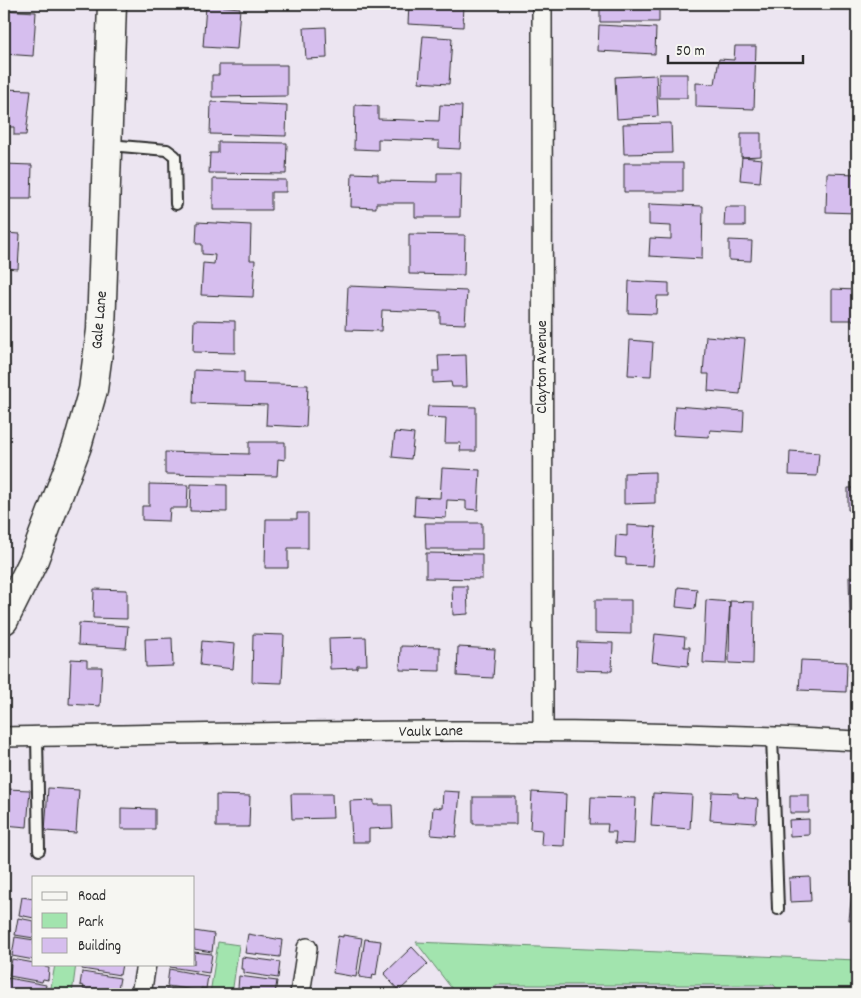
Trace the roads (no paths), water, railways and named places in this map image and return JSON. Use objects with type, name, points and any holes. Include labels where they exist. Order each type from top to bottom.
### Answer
[{"type":"street","name":"Gale Lane","points":[[4,620],[33,562],[77,446],[92,390],[101,330],[112,4]]},
{"type":"street","name":"Clayton Avenue","points":[[542,4],[543,731]]},
{"type":"street","name":"Vaulx Lane","points":[[4,736],[543,731],[772,736],[857,741]]},
{"type":"street","points":[[300,994],[307,948]]},
{"type":"street","points":[[141,994],[146,966]]},
{"type":"lane","points":[[108,145],[167,150],[175,156],[176,204]]},
{"type":"lane","points":[[37,736],[39,850]]},
{"type":"lane","points":[[772,736],[778,909]]}]
